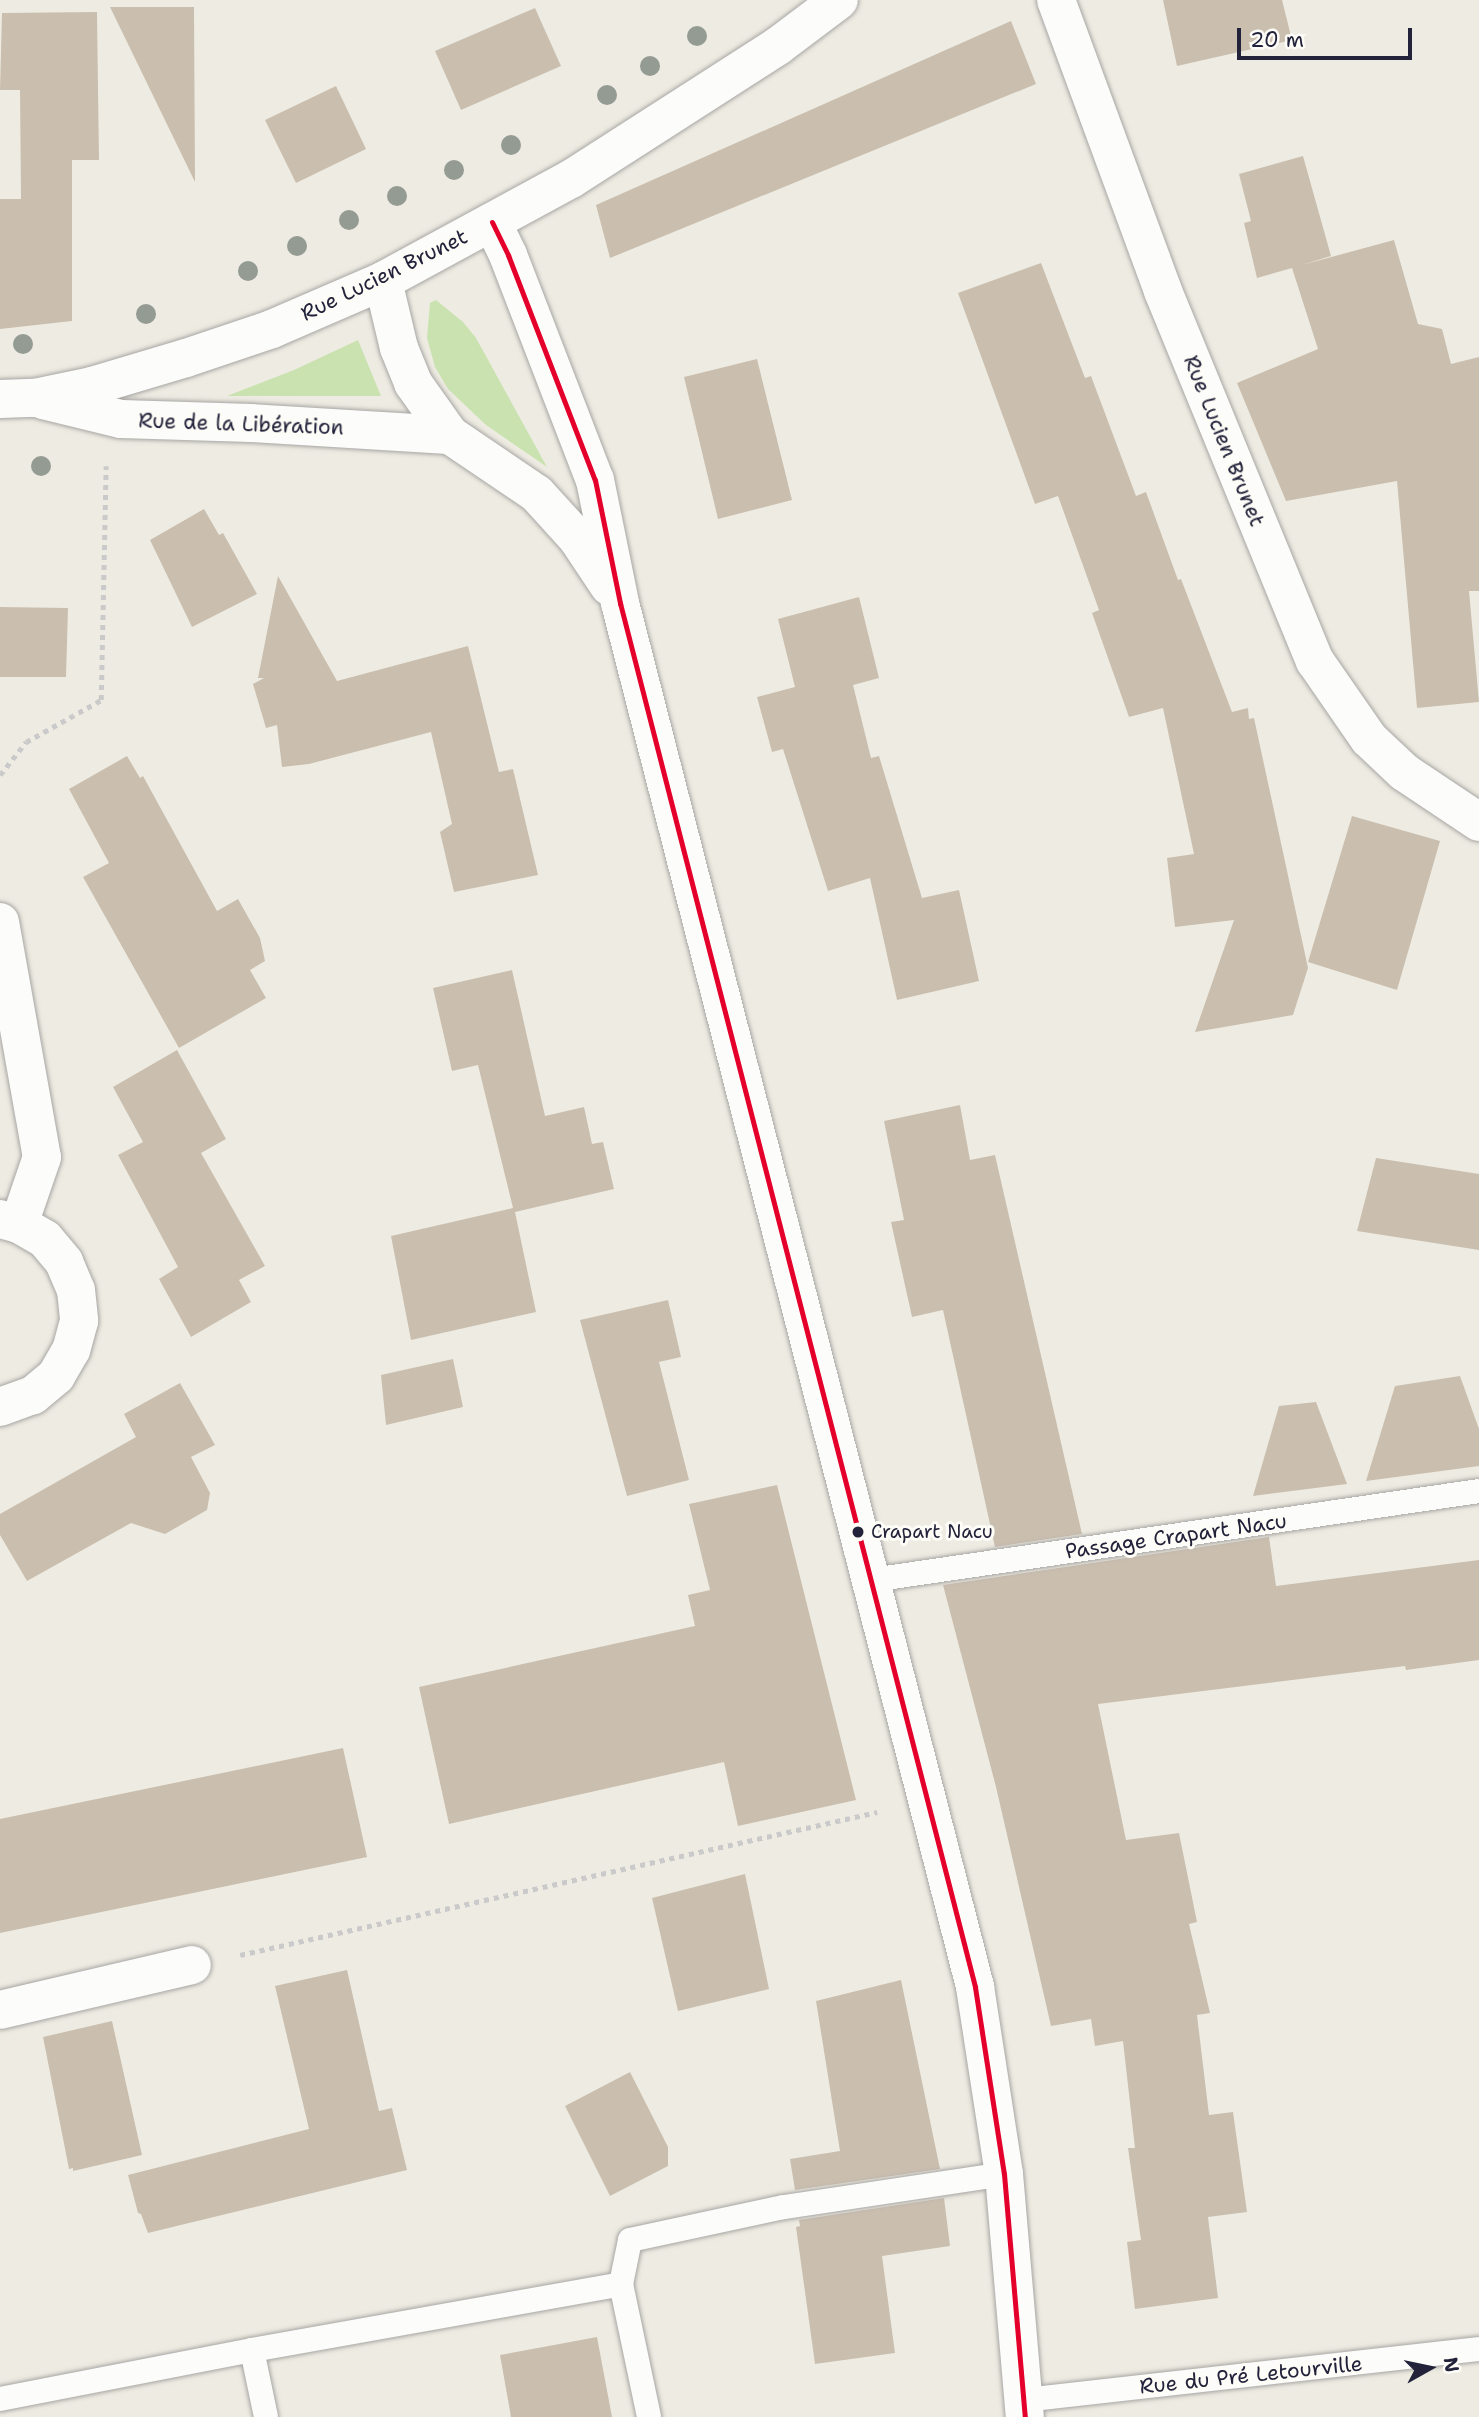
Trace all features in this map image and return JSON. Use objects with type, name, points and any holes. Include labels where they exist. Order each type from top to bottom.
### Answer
[{"type":"street","name":"Rue Lucien Brunet","points":[[17,399],[92,386],[186,358],[272,329],[383,281],[571,179],[778,46],[839,0]]},
{"type":"street","name":"Rue Lucien Brunet","points":[[1056,0],[1163,291],[1315,661],[1369,738],[1404,772],[1479,822]]},
{"type":"street","points":[[492,222],[508,255],[595,480],[620,603],[975,1987],[992,2080],[1004,2174],[1025,2408]]},
{"type":"street","points":[[383,281],[399,348],[413,383],[450,435],[537,494],[577,538],[620,603]]},
{"type":"street","name":"Rue de la Libération","points":[[17,399],[107,416],[450,435]]},
{"type":"street","points":[[0,922],[42,1157],[9,1221],[45,1239],[64,1262],[76,1290],[79,1321],[71,1350],[56,1376],[33,1395],[0,1407]]},
{"type":"street","points":[[0,2010],[192,1965]]},
{"type":"lane","name":"Passage Crapart Nacu","points":[[872,1580],[1479,1491]]},
{"type":"lane","points":[[649,2417],[621,2284],[630,2240],[785,2207],[1004,2174]]},
{"type":"lane","points":[[0,2399],[251,2350],[621,2284]]},
{"type":"lane","name":"Rue du Pré Letourville","points":[[1025,2408],[1479,2349]]},
{"type":"lane","points":[[251,2350],[266,2417]]},
{"type":"path","points":[[0,775],[26,742],[100,700],[107,416]]},
{"type":"path","points":[[192,1965],[885,1810]]},
{"type":"green space","points":[[436,300],[463,322],[476,338],[547,467],[486,425],[448,389],[435,367],[427,338],[430,303]]},
{"type":"green space","points":[[358,340],[381,396],[227,396],[294,370]]},
{"type":"building","points":[[1163,0],[1282,0],[1292,40],[1177,66]]},
{"type":"building","points":[[110,7],[194,7],[195,182]]},
{"type":"building","points":[[535,8],[561,66],[461,110],[435,51]]},
{"type":"building","points":[[97,12],[99,160],[72,160],[72,321],[0,329],[0,199],[21,199],[20,90],[0,90],[2,13]]},
{"type":"building","points":[[1011,21],[1036,84],[610,258],[596,205]]},
{"type":"building","points":[[336,86],[366,149],[296,183],[265,120]]},
{"type":"building","points":[[1303,156],[1331,256],[1302,265],[1394,240],[1418,324],[1442,329],[1451,364],[1479,357],[1479,591],[1469,591],[1479,702],[1417,708],[1397,481],[1286,501],[1237,383],[1318,349],[1292,268],[1257,278],[1244,223],[1251,221],[1239,174]]},
{"type":"building","points":[[1041,263],[1085,378],[1091,376],[1136,496],[1146,492],[1178,580],[1181,579],[1232,712],[1248,708],[1249,719],[1254,718],[1308,968],[1293,1015],[1195,1032],[1234,920],[1175,927],[1167,858],[1194,854],[1163,708],[1129,717],[1092,613],[1099,610],[1058,496],[1035,504],[958,293]]},
{"type":"building","points":[[757,359],[792,500],[718,519],[684,377]]},
{"type":"building","points":[[204,509],[219,535],[223,533],[257,594],[192,627],[150,540]]},
{"type":"building","points":[[278,576],[337,681],[468,646],[499,772],[513,769],[538,875],[454,892],[440,832],[452,824],[431,732],[309,764],[282,767],[277,725],[266,728],[253,684],[264,678],[258,678]]},
{"type":"building","points":[[859,597],[879,678],[853,685],[871,758],[879,756],[922,898],[959,890],[979,981],[897,1000],[870,878],[828,891],[783,749],[772,752],[757,697],[795,687],[778,619]]},
{"type":"building","points":[[0,607],[68,608],[66,677],[0,677]]},
{"type":"building","points":[[127,756],[140,778],[143,776],[217,911],[238,899],[260,938],[265,961],[250,970],[266,998],[179,1048],[83,877],[109,863],[69,789]]},
{"type":"building","points":[[1352,816],[1440,841],[1397,990],[1308,962]]},
{"type":"building","points":[[512,970],[545,1116],[584,1107],[592,1144],[603,1142],[614,1189],[515,1212],[536,1312],[411,1340],[391,1236],[513,1208],[478,1065],[452,1071],[433,988]]},
{"type":"building","points":[[177,1050],[226,1139],[201,1153],[265,1266],[239,1280],[251,1302],[191,1337],[159,1279],[178,1267],[118,1155],[143,1142],[113,1087]]},
{"type":"building","points":[[960,1105],[970,1160],[995,1155],[1082,1534],[995,1547],[943,1310],[912,1317],[891,1222],[904,1220],[884,1121]]},
{"type":"building","points":[[1376,1158],[1479,1174],[1479,1250],[1357,1231]]},
{"type":"building","points":[[668,1300],[681,1357],[659,1362],[689,1480],[627,1496],[580,1320]]},
{"type":"building","points":[[453,1359],[463,1407],[386,1425],[381,1375]]},
{"type":"building","points":[[1460,1376],[1479,1429],[1479,1466],[1366,1481],[1395,1386]]},
{"type":"building","points":[[180,1383],[215,1445],[191,1457],[210,1493],[207,1510],[165,1534],[131,1523],[27,1581],[0,1535],[0,1514],[136,1437],[124,1414]]},
{"type":"building","points":[[1316,1402],[1347,1484],[1253,1496],[1279,1406]]},
{"type":"building","points":[[777,1485],[856,1800],[738,1826],[724,1762],[449,1824],[419,1687],[695,1626],[688,1595],[710,1590],[689,1504]]},
{"type":"building","points":[[1269,1537],[1276,1586],[1479,1560],[1479,1660],[1406,1670],[1405,1666],[1098,1704],[1126,1840],[1179,1833],[1197,1922],[1189,1924],[1210,2013],[1197,2015],[1209,2115],[1233,2112],[1247,2212],[1208,2217],[1218,2298],[1135,2309],[1127,2242],[1141,2240],[1128,2148],[1135,2148],[1123,2041],[1095,2046],[1091,2019],[1051,2026],[996,1787],[943,1585]]},
{"type":"building","points":[[343,1748],[367,1857],[0,1933],[0,1819]]},
{"type":"building","points":[[745,1874],[769,1989],[678,2011],[652,1898]]},
{"type":"building","points":[[347,1970],[379,2111],[392,2108],[407,2170],[148,2233],[141,2214],[138,2213],[128,2175],[309,2129],[275,1986]]},
{"type":"building","points":[[901,1980],[940,2169],[795,2190],[790,2159],[840,2151],[816,2001]]},
{"type":"building","points":[[112,2021],[142,2155],[73,2171],[73,2168],[69,2169],[43,2037]]},
{"type":"building","points":[[630,2072],[668,2147],[668,2166],[610,2196],[565,2106]]},
{"type":"building","points":[[944,2198],[950,2246],[882,2256],[895,2353],[815,2364],[796,2227],[800,2226],[799,2220]]},
{"type":"building","points":[[597,2337],[612,2417],[511,2417],[500,2355]]},
{"type":"transit line","points":[[492,222],[508,255],[595,480],[620,603],[975,1987],[1004,2174],[1025,2417]]},
{"type":"place","name":"Crapart Nacu","points":[[858,1532]]}]
